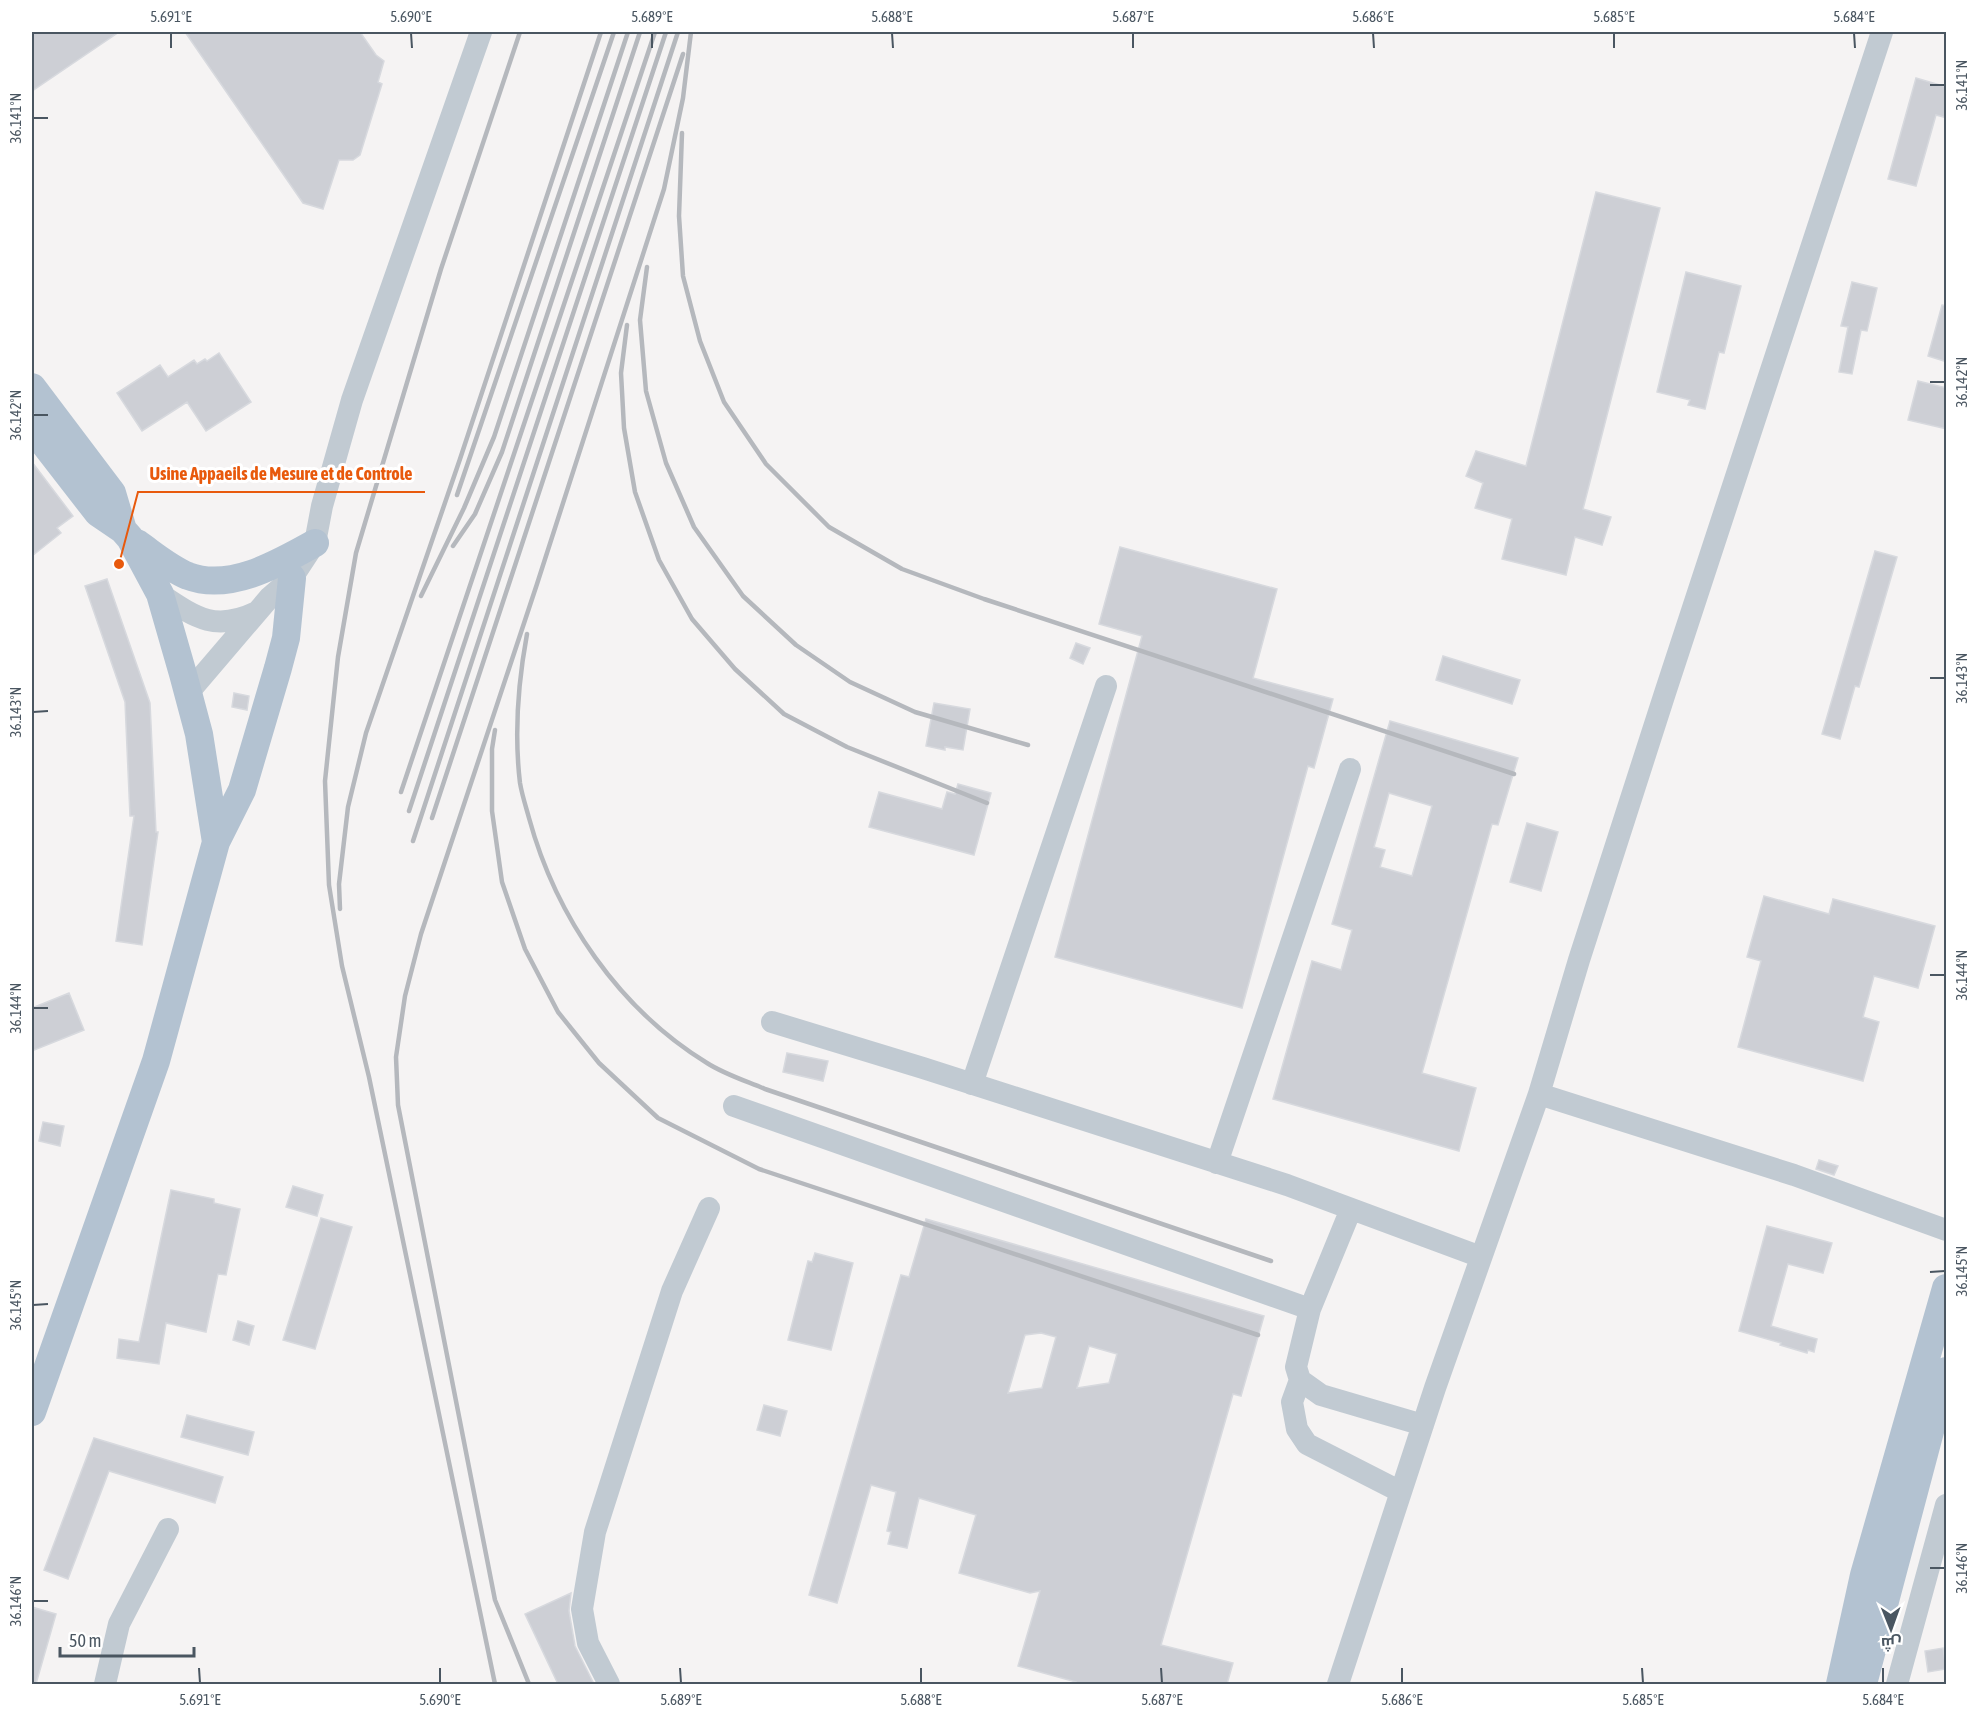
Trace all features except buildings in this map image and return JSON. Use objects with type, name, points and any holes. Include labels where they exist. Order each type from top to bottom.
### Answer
[{"type":"main road","points":[[32,387],[112,492],[126,534],[160,594],[199,734],[216,842]]},
{"type":"main road","points":[[32,428],[98,513],[171,568],[190,577],[217,582],[270,567],[315,543]]},
{"type":"main road","points":[[32,1412],[156,1060],[216,842],[242,790],[286,638],[292,578]]},
{"type":"main road","points":[[1840,1684],[1864,1575],[1947,1288]]},
{"type":"main road","points":[[1863,1684],[1947,1371]]},
{"type":"street","points":[[188,693],[257,612],[292,578],[315,543],[322,506],[352,400],[481,32]]},
{"type":"street","points":[[1338,1684],[1423,1425],[1539,1095],[1579,960],[1665,693],[1882,32]]},
{"type":"street","points":[[160,594],[189,614],[205,620],[240,620],[257,612]]},
{"type":"street","points":[[972,1084],[1106,686]]},
{"type":"street","points":[[1217,1163],[1350,769]]},
{"type":"street","points":[[771,1022],[1217,1163],[1481,1257]]},
{"type":"street","points":[[1539,1095],[1794,1175],[1947,1230]]},
{"type":"street","points":[[734,1106],[1310,1309]]},
{"type":"street","points":[[609,1684],[588,1642],[582,1609],[595,1532],[672,1291],[709,1208]]},
{"type":"street","points":[[1351,1209],[1310,1309],[1296,1367],[1300,1380],[1292,1402],[1297,1429],[1307,1444],[1401,1492]]},
{"type":"street","points":[[1300,1380],[1321,1395],[1423,1425]]},
{"type":"street","points":[[1897,1684],[1940,1556],[1947,1505]]},
{"type":"street","points":[[105,1684],[119,1624],[168,1529]]},
{"type":"street","points":[[1897,1556],[1940,1556]]},
{"type":"railway","points":[[495,1684],[369,1077],[342,966],[329,885],[325,781],[338,657],[356,553],[441,269],[520,32]]},
{"type":"railway","points":[[340,909],[339,884],[348,807],[366,733],[460,459],[601,32]]},
{"type":"railway","points":[[457,495],[614,32]]},
{"type":"railway","points":[[421,596],[464,508],[494,437],[628,32]]},
{"type":"railway","points":[[453,546],[475,514],[502,452],[640,32]]},
{"type":"railway","points":[[401,792],[655,32]]},
{"type":"railway","points":[[409,811],[666,32]]},
{"type":"railway","points":[[413,841],[678,32]]},
{"type":"railway","points":[[529,1684],[495,1600],[398,1105],[396,1057],[405,996],[421,934],[664,189],[683,98],[691,32]]},
{"type":"railway","points":[[432,818],[683,54]]},
{"type":"railway","points":[[682,133],[679,216],[683,276],[700,341],[724,402],[766,464],[829,527],[902,569],[984,599],[1514,774]]},
{"type":"railway","points":[[647,267],[640,320],[646,391],[666,463],[694,527],[743,596],[796,645],[850,682],[915,712],[1028,745]]},
{"type":"railway","points":[[627,325],[621,373],[624,428],[635,492],[659,560],[692,619],[735,669],[784,714],[847,747],[987,803]]},
{"type":"railway","points":[[527,634],[518,708],[518,764],[523,796],[541,855],[574,925],[595,957],[619,988],[675,1041],[714,1067],[765,1089],[1271,1261]]},
{"type":"railway","points":[[495,730],[492,749],[492,811],[502,882],[525,949],[558,1012],[599,1063],[658,1118],[759,1169],[1258,1335]]},
{"type":"place","name":"Usine Appaeils de Mesure et de Controle","points":[[119,564]]}]
